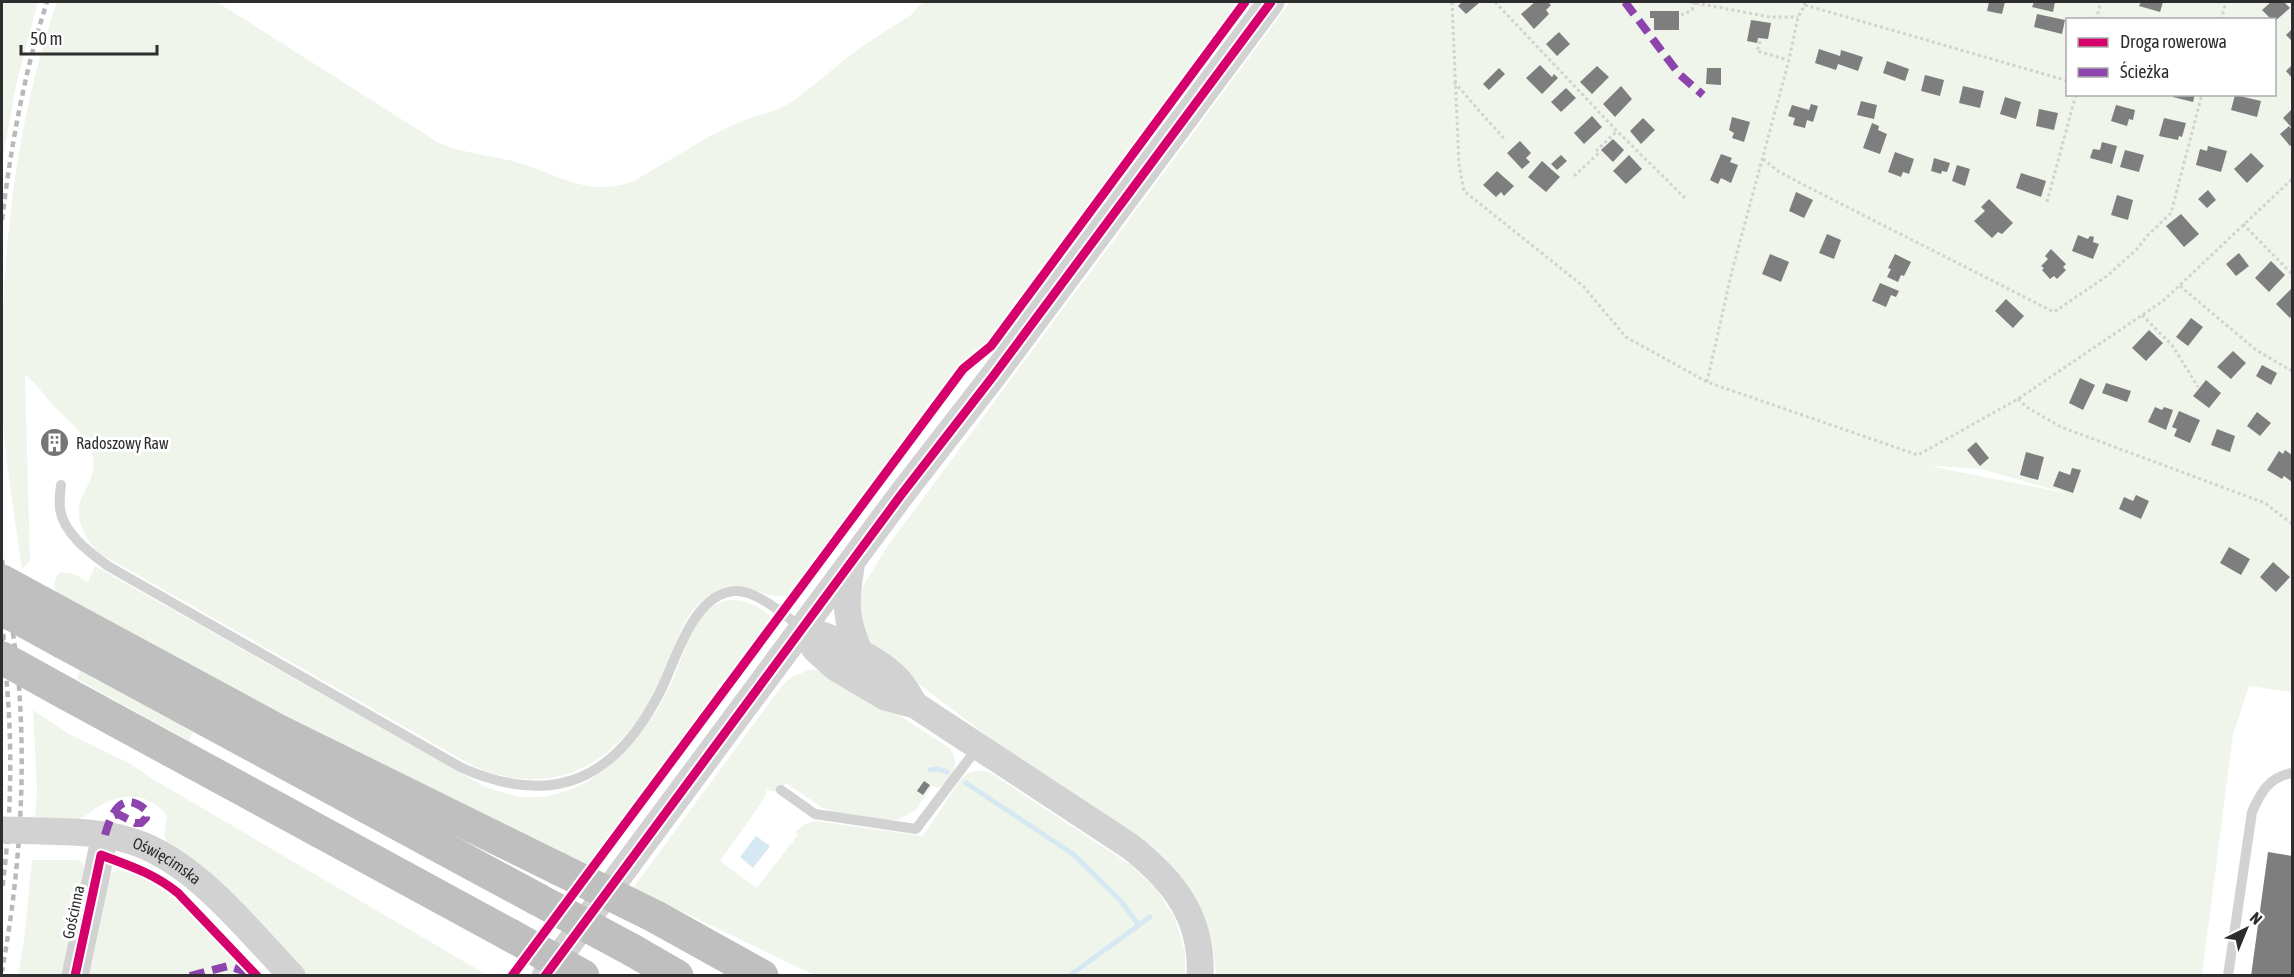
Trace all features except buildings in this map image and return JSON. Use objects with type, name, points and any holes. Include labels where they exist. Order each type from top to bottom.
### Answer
[{"type":"highway","points":[[2,581],[60,627],[537,899],[677,975]]},
{"type":"highway","points":[[2,609],[60,627],[277,730],[656,917],[762,975]]},
{"type":"highway","points":[[2,658],[583,975]]},
{"type":"street","points":[[545,975],[1270,2]]},
{"type":"street","points":[[852,563],[846,608],[852,635],[860,653]]},
{"type":"street","points":[[802,629],[819,633],[860,653],[897,678],[915,705]]},
{"type":"street","points":[[802,629],[815,649],[828,662],[885,697],[915,705],[1131,847],[1158,869],[1170,882],[1188,911],[1199,947],[1200,975]]},
{"type":"street","name":"Oświęcimska","points":[[2,830],[105,835],[147,847],[182,867],[209,890],[292,975]]},
{"type":"street","name":"Gościnna","points":[[75,975],[105,835]]},
{"type":"lane","points":[[61,485],[60,510],[70,532],[85,549],[108,566],[462,768],[507,784],[538,787],[570,781],[603,765],[638,730],[660,692],[692,622],[711,601],[718,597],[736,591],[751,594],[782,612],[802,629]]},
{"type":"lane","points":[[781,790],[815,814],[916,829],[978,747]]},
{"type":"lane","points":[[2228,975],[2252,812],[2268,783],[2284,774],[2292,773]]},
{"type":"path","points":[[1452,2],[1459,165],[1464,191],[1583,286],[1626,337],[1707,382],[1918,455],[2018,399],[2163,301],[2292,179]]},
{"type":"path","points":[[1495,2],[1686,200]]},
{"type":"path","points":[[1499,6],[1503,2]]},
{"type":"path","points":[[1690,2],[1770,17],[1798,17]]},
{"type":"path","points":[[1710,6],[1711,2]]},
{"type":"path","points":[[2097,18],[2101,2]]},
{"type":"path","points":[[2222,18],[2226,2]]},
{"type":"path","points":[[1681,15],[1692,9],[1695,3]]},
{"type":"path","points":[[1707,382],[1732,271],[1789,60],[1798,17],[1805,3],[2066,81]]},
{"type":"path","points":[[1760,41],[1757,51],[1789,60]]},
{"type":"path","points":[[1454,82],[1506,141]]},
{"type":"path","points":[[2047,202],[2075,96]]},
{"type":"path","points":[[1763,159],[1778,171],[1800,183],[2054,312],[2107,276],[2137,249],[2171,213],[2201,96]]},
{"type":"path","points":[[1574,176],[1599,153],[1597,150],[1617,131]]},
{"type":"path","points":[[2243,224],[2292,274]]},
{"type":"path","points":[[2180,286],[2256,350],[2292,372]]},
{"type":"path","points":[[2142,315],[2172,345],[2198,387]]},
{"type":"path","points":[[2018,399],[2028,408],[2061,426],[2265,503],[2292,524]]},
{"type":"shaded area","points":[[2,2],[38,2],[16,85],[2,163]]},
{"type":"shaded area","points":[[57,2],[217,2],[439,143],[466,152],[512,161],[571,182],[601,187],[617,186],[634,181],[710,136],[744,120],[779,109],[796,99],[858,49],[911,15],[923,2],[1240,2],[990,341],[961,366],[791,594],[777,596],[731,587],[718,590],[709,596],[692,611],[680,632],[661,682],[640,717],[622,738],[603,756],[581,769],[557,777],[532,779],[504,776],[475,767],[99,553],[85,535],[79,514],[81,499],[93,471],[93,460],[88,443],[25,374],[30,561],[22,569],[5,443],[2,401],[7,249],[12,199],[30,99]]},
{"type":"shaded area","points":[[1290,2],[2292,2],[2292,692],[2249,686],[2233,735],[2202,975],[1216,975],[1211,936],[1206,919],[1190,888],[1167,860],[1152,846],[991,739],[893,664],[869,640],[857,614],[863,586],[887,547]],"holes":[[[1934,466],[1981,469],[2066,493]]]},
{"type":"shaded area","points":[[95,566],[482,785],[524,797],[560,793],[579,786],[598,775],[630,746],[656,712],[695,627],[708,610],[716,604],[725,601],[744,601],[771,617],[769,623],[588,866],[254,700],[56,594],[55,582],[60,572],[74,574],[88,582]]},
{"type":"shaded area","points":[[808,670],[821,670],[837,675],[951,749],[955,760],[954,771],[943,785],[938,788],[932,786],[916,810],[898,820],[834,812],[821,807],[786,783],[778,792],[767,790],[764,799],[720,861],[757,888],[798,835],[795,832],[805,824],[816,821],[923,836],[960,780],[973,772],[989,772],[1131,865],[1156,889],[1175,918],[1185,952],[1185,975],[814,975],[633,888],[781,687],[790,678]]},
{"type":"shaded area","points":[[80,671],[193,732],[189,741],[77,679]]},
{"type":"shaded area","points":[[33,710],[67,733],[131,764],[156,781],[487,975],[305,975],[200,867],[168,845],[164,834],[167,816],[151,802],[142,798],[122,798],[102,804],[86,816],[79,818],[35,817],[37,791]]},
{"type":"shaded area","points":[[756,836],[770,846],[753,868],[740,857]]},
{"type":"shaded area","points":[[32,860],[79,860],[84,866],[86,874],[66,975],[18,976]]},
{"type":"shaded area","points":[[117,870],[134,874],[170,896],[248,975],[84,976],[107,877]]},
{"type":"waterway","points":[[930,770],[937,769],[947,772]]},
{"type":"waterway","points":[[966,783],[1073,854],[1120,900],[1139,925]]},
{"type":"waterway","points":[[1069,976],[1150,917]]},
{"type":"railway","points":[[2,220],[19,110],[47,2]]},
{"type":"railway","points":[[2,560],[18,671],[22,758],[17,865],[2,971]]},
{"type":"railway","points":[[2,613],[4,645]]},
{"type":"railway","points":[[2,639],[10,733],[10,796],[2,890]]},
{"type":"marked path","points":[[1625,2],[1679,74],[1703,95]]},
{"type":"marked path","points":[[105,835],[110,819],[114,812],[124,803],[137,804],[146,810],[146,818],[141,823],[135,823],[118,814],[109,818]]},
{"type":"marked path","points":[[190,976],[228,966],[250,973]]},
{"type":"cycle path","points":[[512,976],[963,369],[991,346],[1245,2]]},
{"type":"cycle path","points":[[545,976],[901,495],[994,375],[1271,2]]},
{"type":"cycle path","points":[[75,976],[101,855],[150,875],[169,886],[257,976]]},
{"type":"place","name":"Radoszowy Raw","points":[[55,443]]}]
